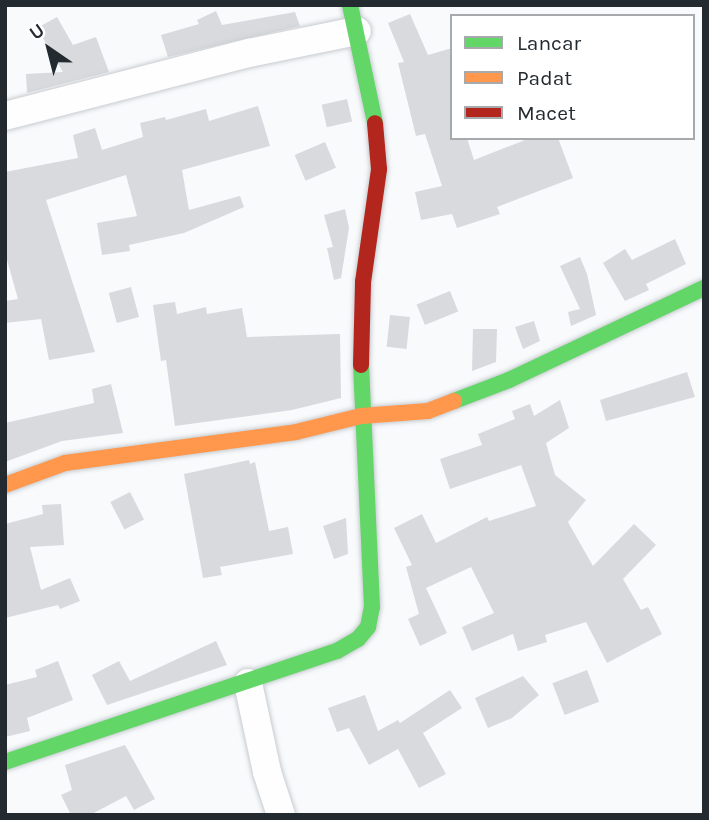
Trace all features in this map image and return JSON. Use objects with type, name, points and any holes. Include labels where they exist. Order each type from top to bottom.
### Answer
[{"type":"street","points":[[5,116],[248,53],[354,18],[375,123],[379,169],[363,282],[361,416],[372,607],[368,627],[358,639],[337,651],[248,683],[114,723],[5,762]]},
{"type":"street","points":[[5,485],[65,463],[296,432],[361,416],[428,411],[509,380],[704,288]]},
{"type":"street","points":[[248,683],[267,772],[281,815]]},
{"type":"building","points":[[216,11],[222,25],[295,12],[300,26],[168,57],[161,35],[199,24],[197,20]]},
{"type":"building","points":[[410,14],[428,55],[450,49],[450,140],[468,140],[474,160],[525,140],[559,140],[573,178],[497,207],[500,214],[457,228],[452,214],[421,220],[415,192],[442,186],[425,134],[416,136],[398,63],[404,62],[388,23]]},
{"type":"building","points":[[57,17],[73,45],[96,37],[109,72],[27,93],[26,74],[63,72],[37,28]]},
{"type":"building","points":[[347,99],[352,121],[327,127],[322,105]]},
{"type":"building","points":[[258,106],[270,146],[182,170],[189,210],[240,196],[244,207],[184,233],[129,245],[130,251],[102,255],[97,223],[137,216],[126,175],[46,200],[95,352],[49,360],[41,319],[5,323],[5,301],[18,299],[5,253],[5,172],[78,158],[73,135],[95,128],[102,150],[143,137],[140,123],[165,117],[166,120],[206,109],[209,121]]},
{"type":"building","points":[[325,142],[336,168],[306,181],[295,155]]},
{"type":"building","points":[[345,209],[349,228],[341,278],[334,280],[327,248],[333,247],[324,215]]},
{"type":"building","points":[[675,239],[686,264],[646,284],[649,290],[625,301],[603,263],[625,249],[632,260]]},
{"type":"building","points":[[580,257],[587,274],[596,315],[571,326],[568,312],[580,309],[560,266]]},
{"type":"building","points":[[131,287],[139,317],[117,323],[109,293]]},
{"type":"building","points":[[450,291],[458,311],[425,325],[417,304]]},
{"type":"building","points":[[175,302],[177,314],[206,307],[207,314],[242,308],[247,337],[340,334],[341,398],[292,410],[175,426],[166,360],[161,361],[153,305]]},
{"type":"building","points":[[390,315],[410,317],[407,349],[387,347]]},
{"type":"building","points":[[534,321],[540,341],[523,349],[515,327]]},
{"type":"building","points":[[473,329],[497,329],[496,362],[472,371]]},
{"type":"building","points":[[687,372],[695,397],[606,421],[600,400]]},
{"type":"building","points":[[111,384],[123,433],[62,441],[5,462],[5,423],[94,403],[92,389]]},
{"type":"building","points":[[560,400],[569,428],[546,443],[555,475],[586,500],[568,522],[593,566],[634,524],[656,545],[623,579],[641,610],[648,607],[662,634],[607,663],[586,622],[545,635],[547,642],[518,651],[513,634],[472,651],[462,627],[494,613],[471,567],[426,588],[447,633],[420,646],[408,619],[419,614],[406,567],[412,565],[394,528],[422,514],[436,543],[487,517],[489,521],[536,506],[521,465],[450,489],[440,459],[482,445],[478,434],[515,419],[512,411],[530,404],[534,416]]},
{"type":"building","points":[[249,460],[250,464],[255,462],[269,531],[288,527],[293,554],[220,567],[222,575],[203,578],[184,474]]},
{"type":"building","points":[[130,492],[144,520],[124,530],[110,502]]},
{"type":"building","points":[[61,504],[64,545],[30,547],[41,590],[70,578],[80,601],[60,609],[58,605],[5,618],[5,524],[43,514],[42,505]]},
{"type":"building","points":[[346,518],[348,554],[334,559],[323,526]]},
{"type":"building","points":[[216,641],[227,665],[107,705],[92,675],[119,661],[130,681]]},
{"type":"building","points":[[58,661],[73,700],[27,718],[30,731],[5,737],[5,685],[37,677],[35,670]]},
{"type":"building","points":[[587,670],[599,702],[565,715],[552,683]]},
{"type":"building","points":[[523,676],[539,695],[512,718],[488,728],[475,698]]},
{"type":"building","points":[[450,690],[462,708],[423,733],[446,774],[419,788],[398,749],[369,765],[349,728],[337,732],[328,708],[365,695],[378,731],[398,720],[400,723]]},
{"type":"building","points":[[125,745],[155,799],[134,810],[126,796],[90,815],[71,815],[61,795],[72,790],[65,765]]},
{"type":"traffic: fast","points":[[350,5],[375,123]]},
{"type":"traffic: fast","points":[[454,401],[509,380],[704,288]]},
{"type":"traffic: fast","points":[[5,762],[337,651],[358,639],[368,627],[372,607],[361,365]]},
{"type":"traffic: slow","points":[[5,485],[65,463],[296,432],[361,416],[428,411],[454,401]]},
{"type":"traffic: jam","points":[[361,365],[363,282],[379,169],[375,123]]}]
